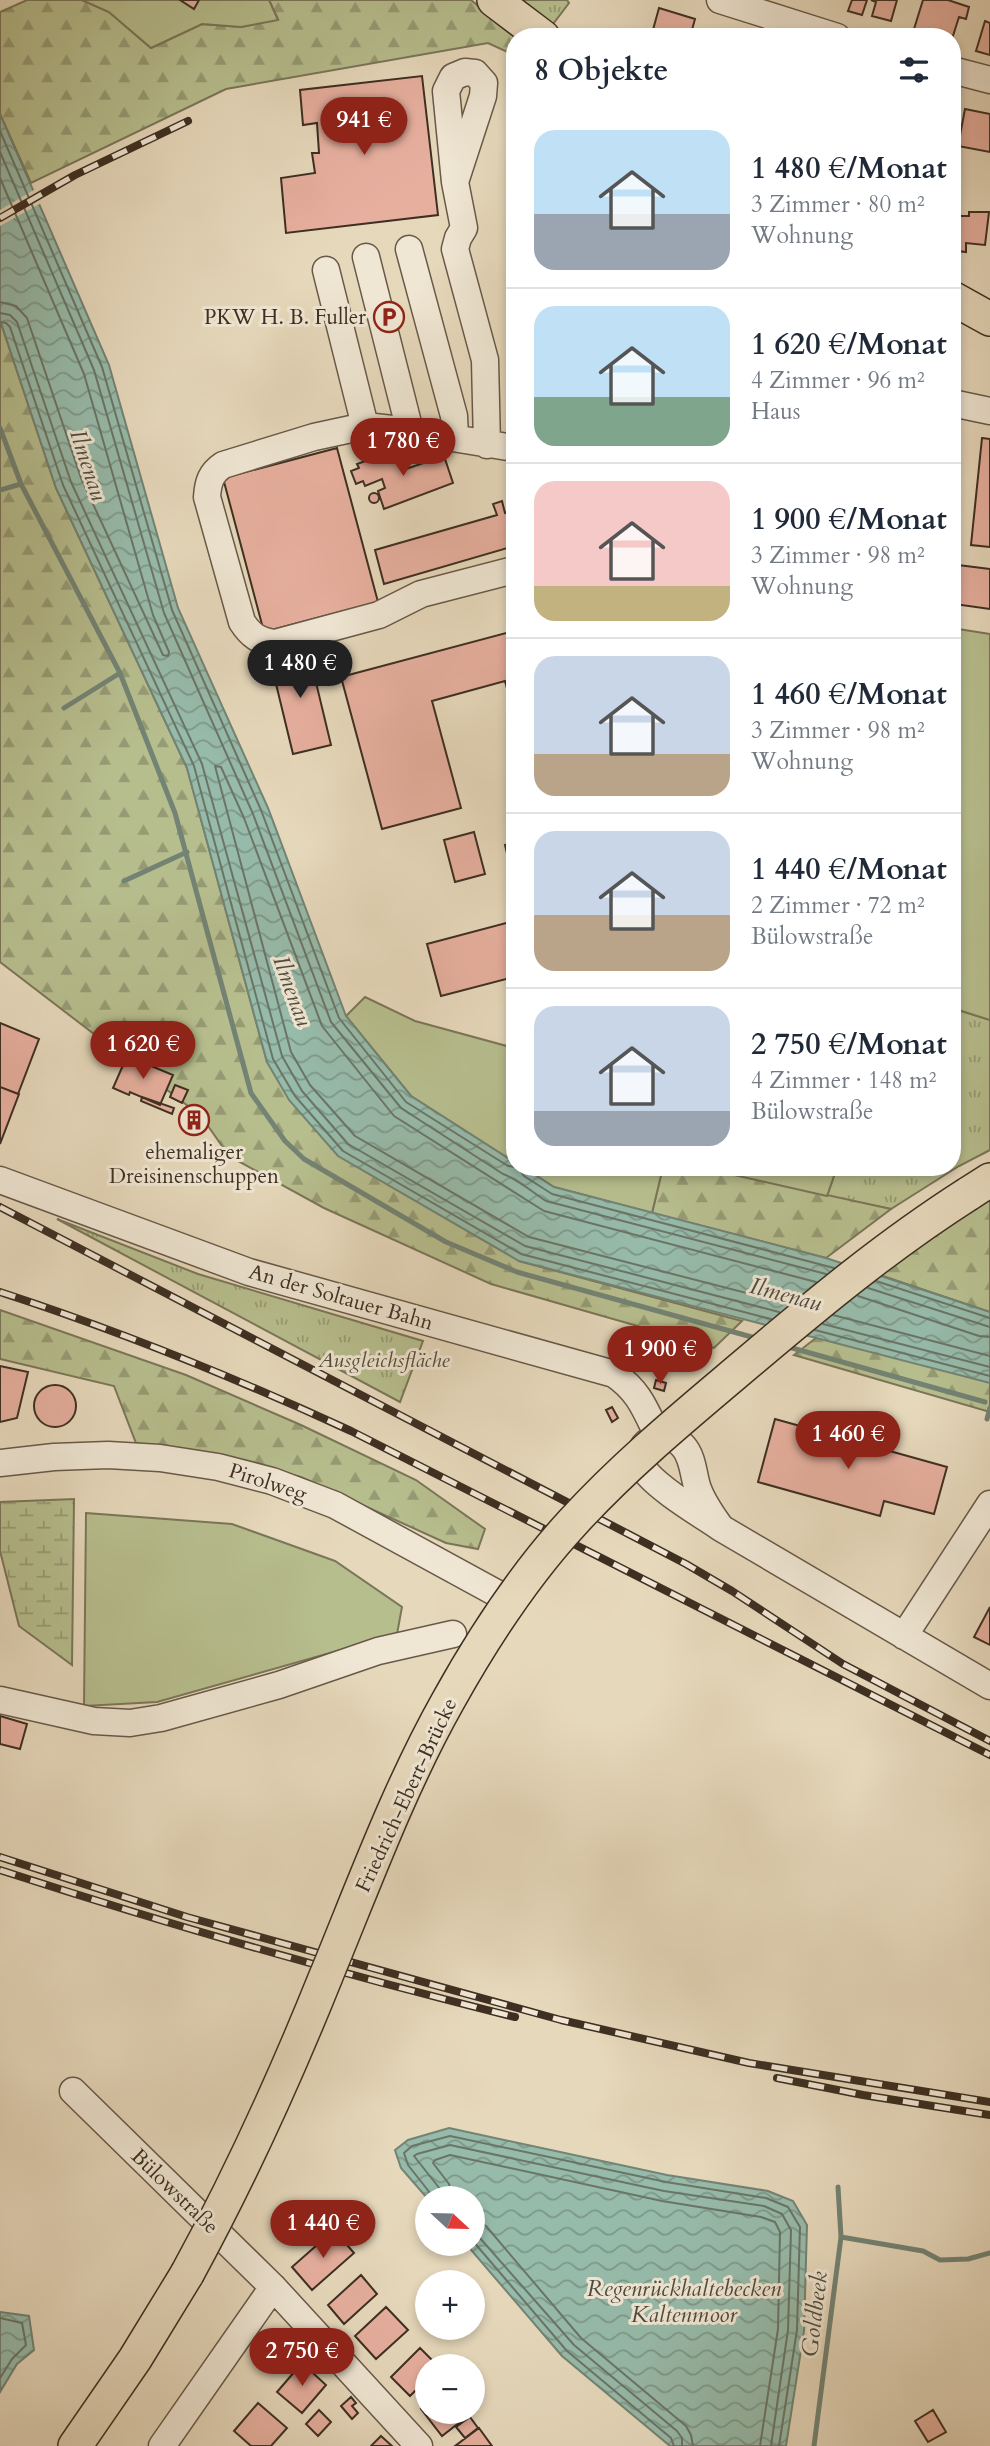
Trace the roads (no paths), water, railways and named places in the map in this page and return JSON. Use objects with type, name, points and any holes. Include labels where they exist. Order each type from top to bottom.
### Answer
[{"type":"main road","points":[[494,0],[531,28]]},
{"type":"main road","points":[[961,303],[990,319]]},
{"type":"main road","name":"Friedrich-Ebert-Brücke","points":[[75,2446],[135,2359],[187,2274],[250,2154],[421,1753],[472,1659],[511,1601],[573,1522],[642,1453],[830,1292],[901,1238],[979,1187]]},
{"type":"street","points":[[720,0],[808,28]]},
{"type":"street","points":[[961,72],[990,80]]},
{"type":"street","points":[[455,182],[464,228],[457,238],[455,249],[485,360],[489,425],[487,445]]},
{"type":"street","points":[[409,249],[454,415],[455,438]]},
{"type":"street","points":[[366,257],[410,430]]},
{"type":"street","points":[[326,270],[365,426]]},
{"type":"street","points":[[961,405],[990,411]]},
{"type":"street","points":[[506,447],[410,430],[365,426],[314,437],[223,464],[214,471],[208,484],[207,497],[242,622],[250,634],[260,641],[275,643],[379,615],[421,594],[506,572]]},
{"type":"street","name":"An der Soltauer Bahn","points":[[0,1180],[249,1272],[614,1374],[630,1385],[642,1401],[658,1436]]},
{"type":"street","points":[[721,1528],[705,1505],[691,1462],[683,1447],[671,1437],[658,1436],[648,1441],[641,1453],[642,1467],[651,1478],[721,1528],[990,1686]]},
{"type":"street","name":"Pirolweg","points":[[0,1463],[108,1455],[160,1458],[218,1466],[272,1481],[335,1505],[511,1601]]},
{"type":"street","points":[[904,1636],[990,1504]]},
{"type":"street","points":[[0,1700],[94,1721],[130,1723],[161,1718],[279,1685],[378,1651],[453,1634]]},
{"type":"street","name":"Bülowstraße","points":[[73,2091],[273,2287],[419,2446]]},
{"type":"street","points":[[162,2446],[273,2287]]},
{"type":"water","name":"Ilmenau","points":[[0,114],[109,365],[178,608],[268,808],[346,1016],[411,1096],[506,1157],[506,1176],[537,1176],[554,1187],[826,1258],[990,1312],[990,1383],[519,1261],[338,1156],[289,1100],[267,1062],[187,768],[56,488],[0,320]]},
{"type":"water","name":"Regenrückhaltebecken Kaltenmoor","points":[[449,2128],[667,2175],[768,2191],[793,2201],[807,2225],[804,2331],[786,2446],[670,2446],[562,2356],[476,2256],[485,2256],[485,2186],[417,2186],[401,2168],[395,2150],[408,2140]]},
{"type":"water","points":[[0,2312],[29,2316],[34,2350],[17,2364],[0,2392]]},
{"type":"waterway","points":[[0,428],[21,484],[120,673],[175,813],[251,1093],[285,1141],[304,1159],[446,1242],[517,1272],[759,1339]]},
{"type":"waterway","points":[[0,490],[21,484]]},
{"type":"waterway","points":[[64,708],[120,673]]},
{"type":"waterway","points":[[124,881],[187,852]]},
{"type":"waterway","points":[[785,1346],[985,1402]]},
{"type":"waterway","name":"Goldbeek","points":[[987,1419],[990,1408]]},
{"type":"waterway","name":"Goldbeek","points":[[814,2446],[841,2237],[838,2187]]},
{"type":"waterway","points":[[841,2237],[923,2251],[940,2260],[968,2259],[990,2253]]},
{"type":"railway","points":[[0,218],[75,175],[188,121]]},
{"type":"railway","points":[[0,1207],[686,1564],[843,1664],[990,1741]]},
{"type":"railway","points":[[0,1292],[177,1356],[351,1431],[990,1755]]},
{"type":"railway","points":[[0,1857],[187,1917],[561,2020],[749,2063],[990,2102]]},
{"type":"railway","points":[[0,1870],[256,1948],[515,2017]]},
{"type":"railway","points":[[777,2078],[990,2115]]},
{"type":"place","name":"PKW H. B. Fuller","points":[[389,317]]},
{"type":"place","name":"ehemaliger Dreisinenschuppen","points":[[194,1120]]},
{"type":"park label","name":"Ausgleichsfläche","points":[[384,1360]]}]
